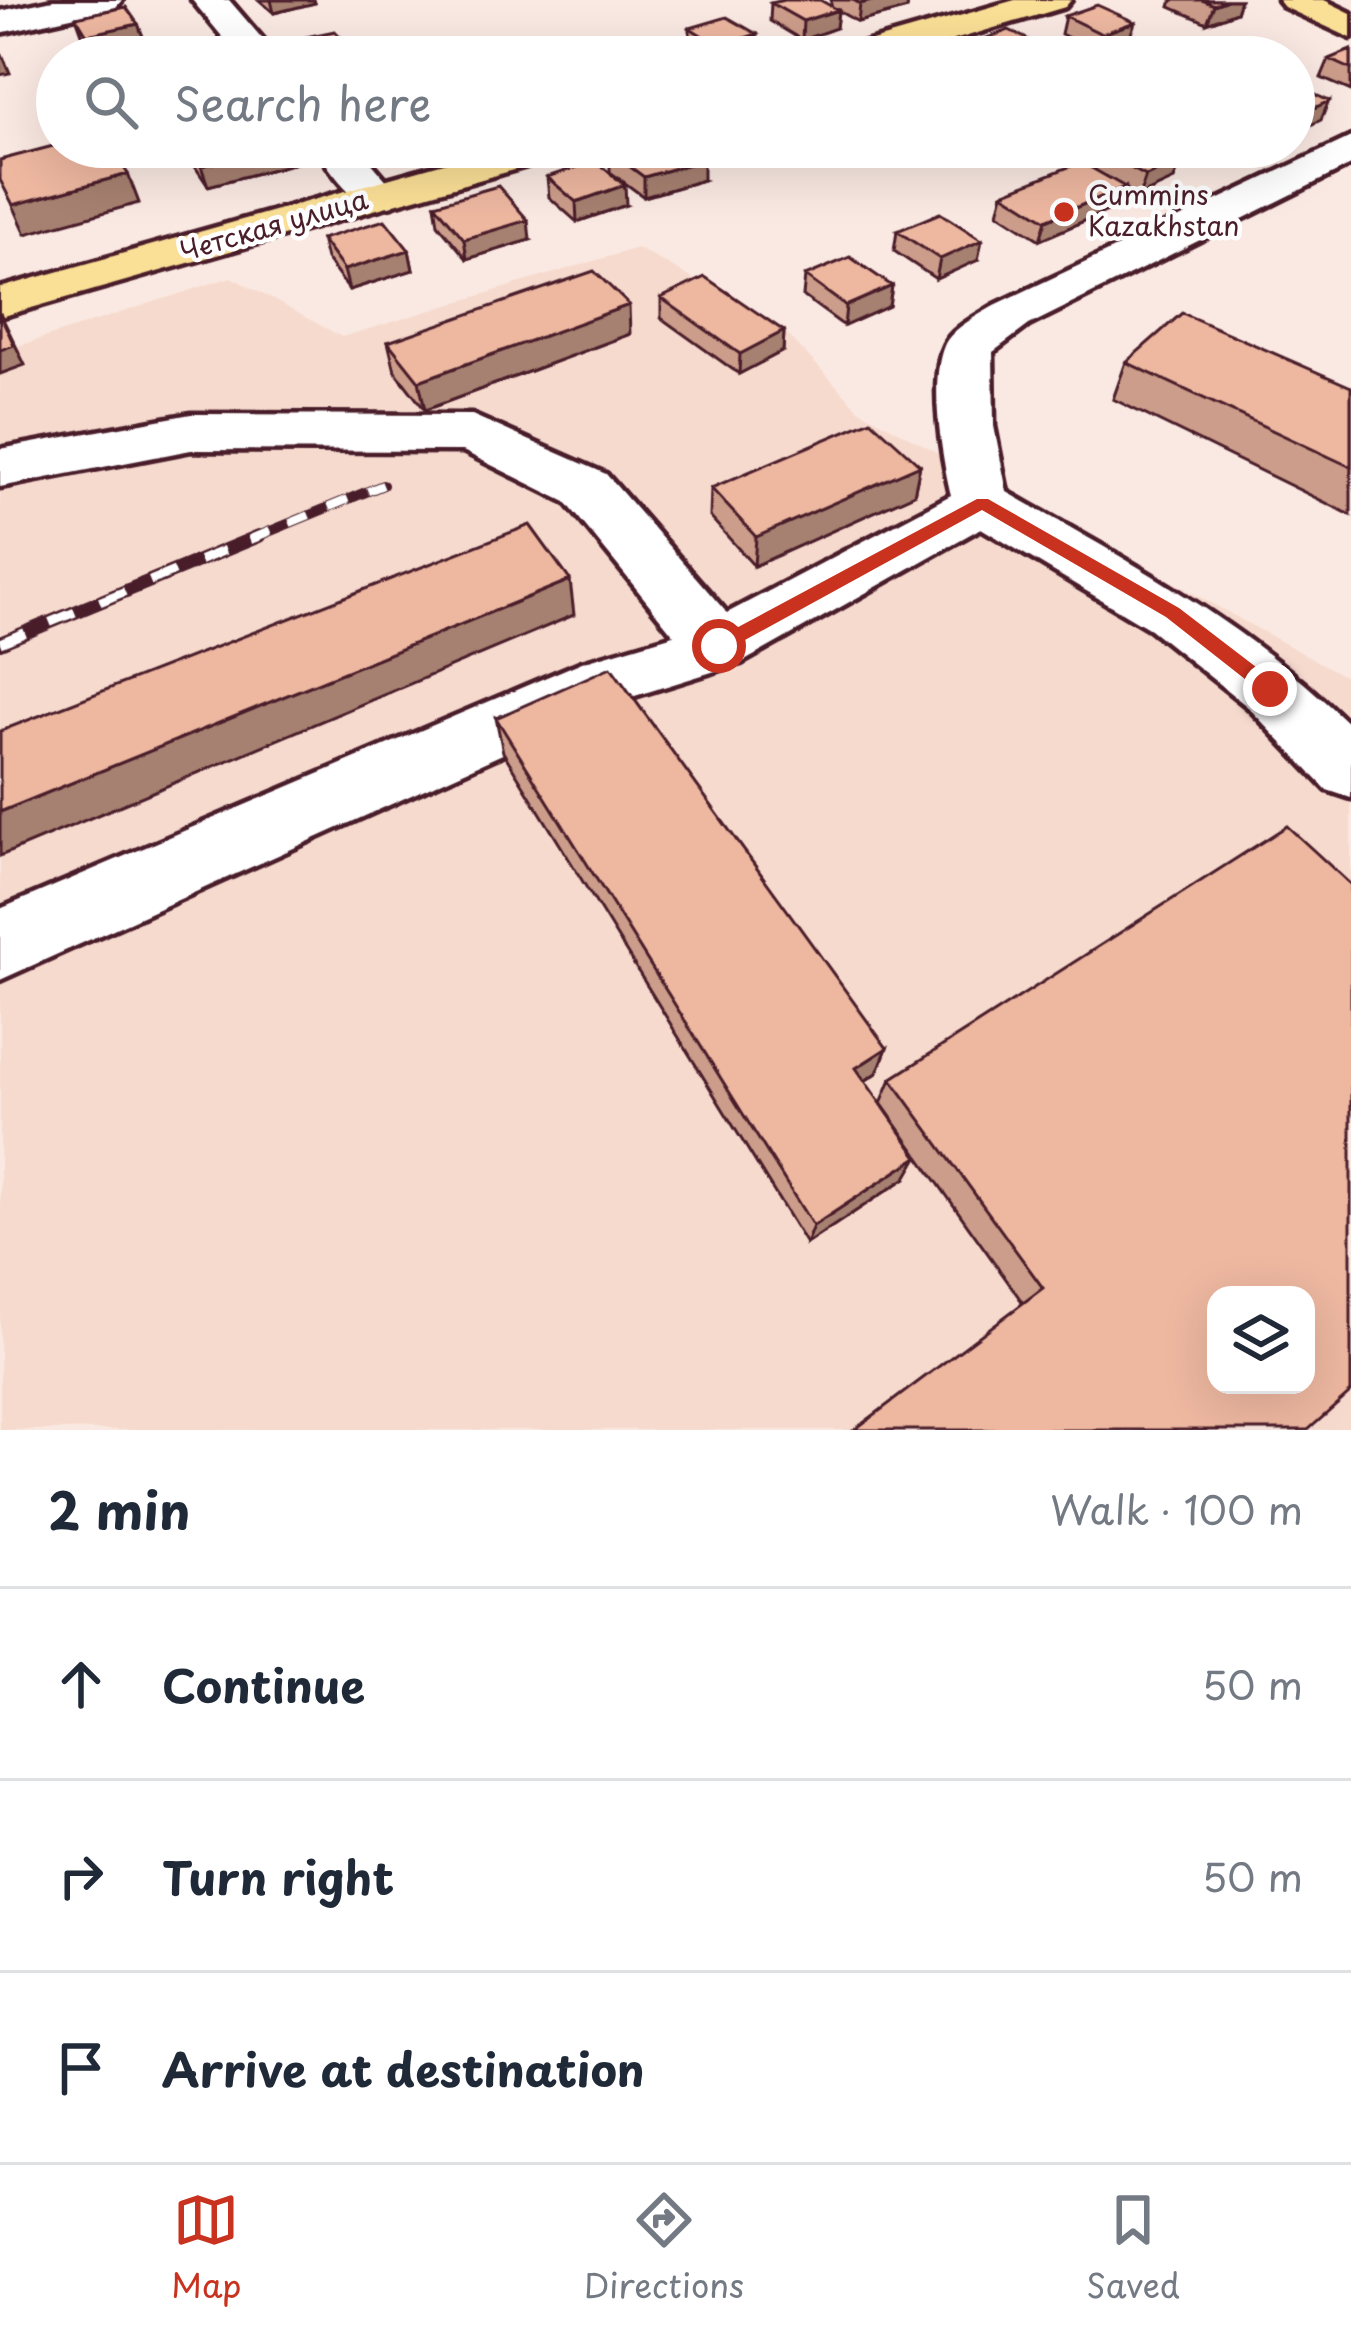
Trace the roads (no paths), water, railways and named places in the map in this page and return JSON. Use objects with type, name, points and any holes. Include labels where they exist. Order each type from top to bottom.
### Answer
[{"type":"main road","points":[[929,36],[1053,0]]},
{"type":"main road","points":[[1296,0],[1351,27]]},
{"type":"main road","name":"Четская улица","points":[[0,303],[475,168]]},
{"type":"street","points":[[0,22],[104,0]]},
{"type":"street","points":[[210,0],[241,36]]},
{"type":"street","points":[[1315,167],[1351,149]]},
{"type":"street","points":[[354,168],[378,196]]},
{"type":"street","points":[[1312,168],[1012,315],[968,347],[967,454],[982,503],[1172,613],[1270,689],[1351,770]]},
{"type":"street","points":[[0,468],[191,432],[472,434],[586,488],[719,646]]},
{"type":"street","points":[[0,945],[604,680],[719,646],[982,503]]},
{"type":"railway","points":[[251,539],[383,485]]},
{"type":"railway","points":[[0,643],[259,536]]},
{"type":"place","name":"Cummins Kazakhstan","points":[[1064,212]]}]
